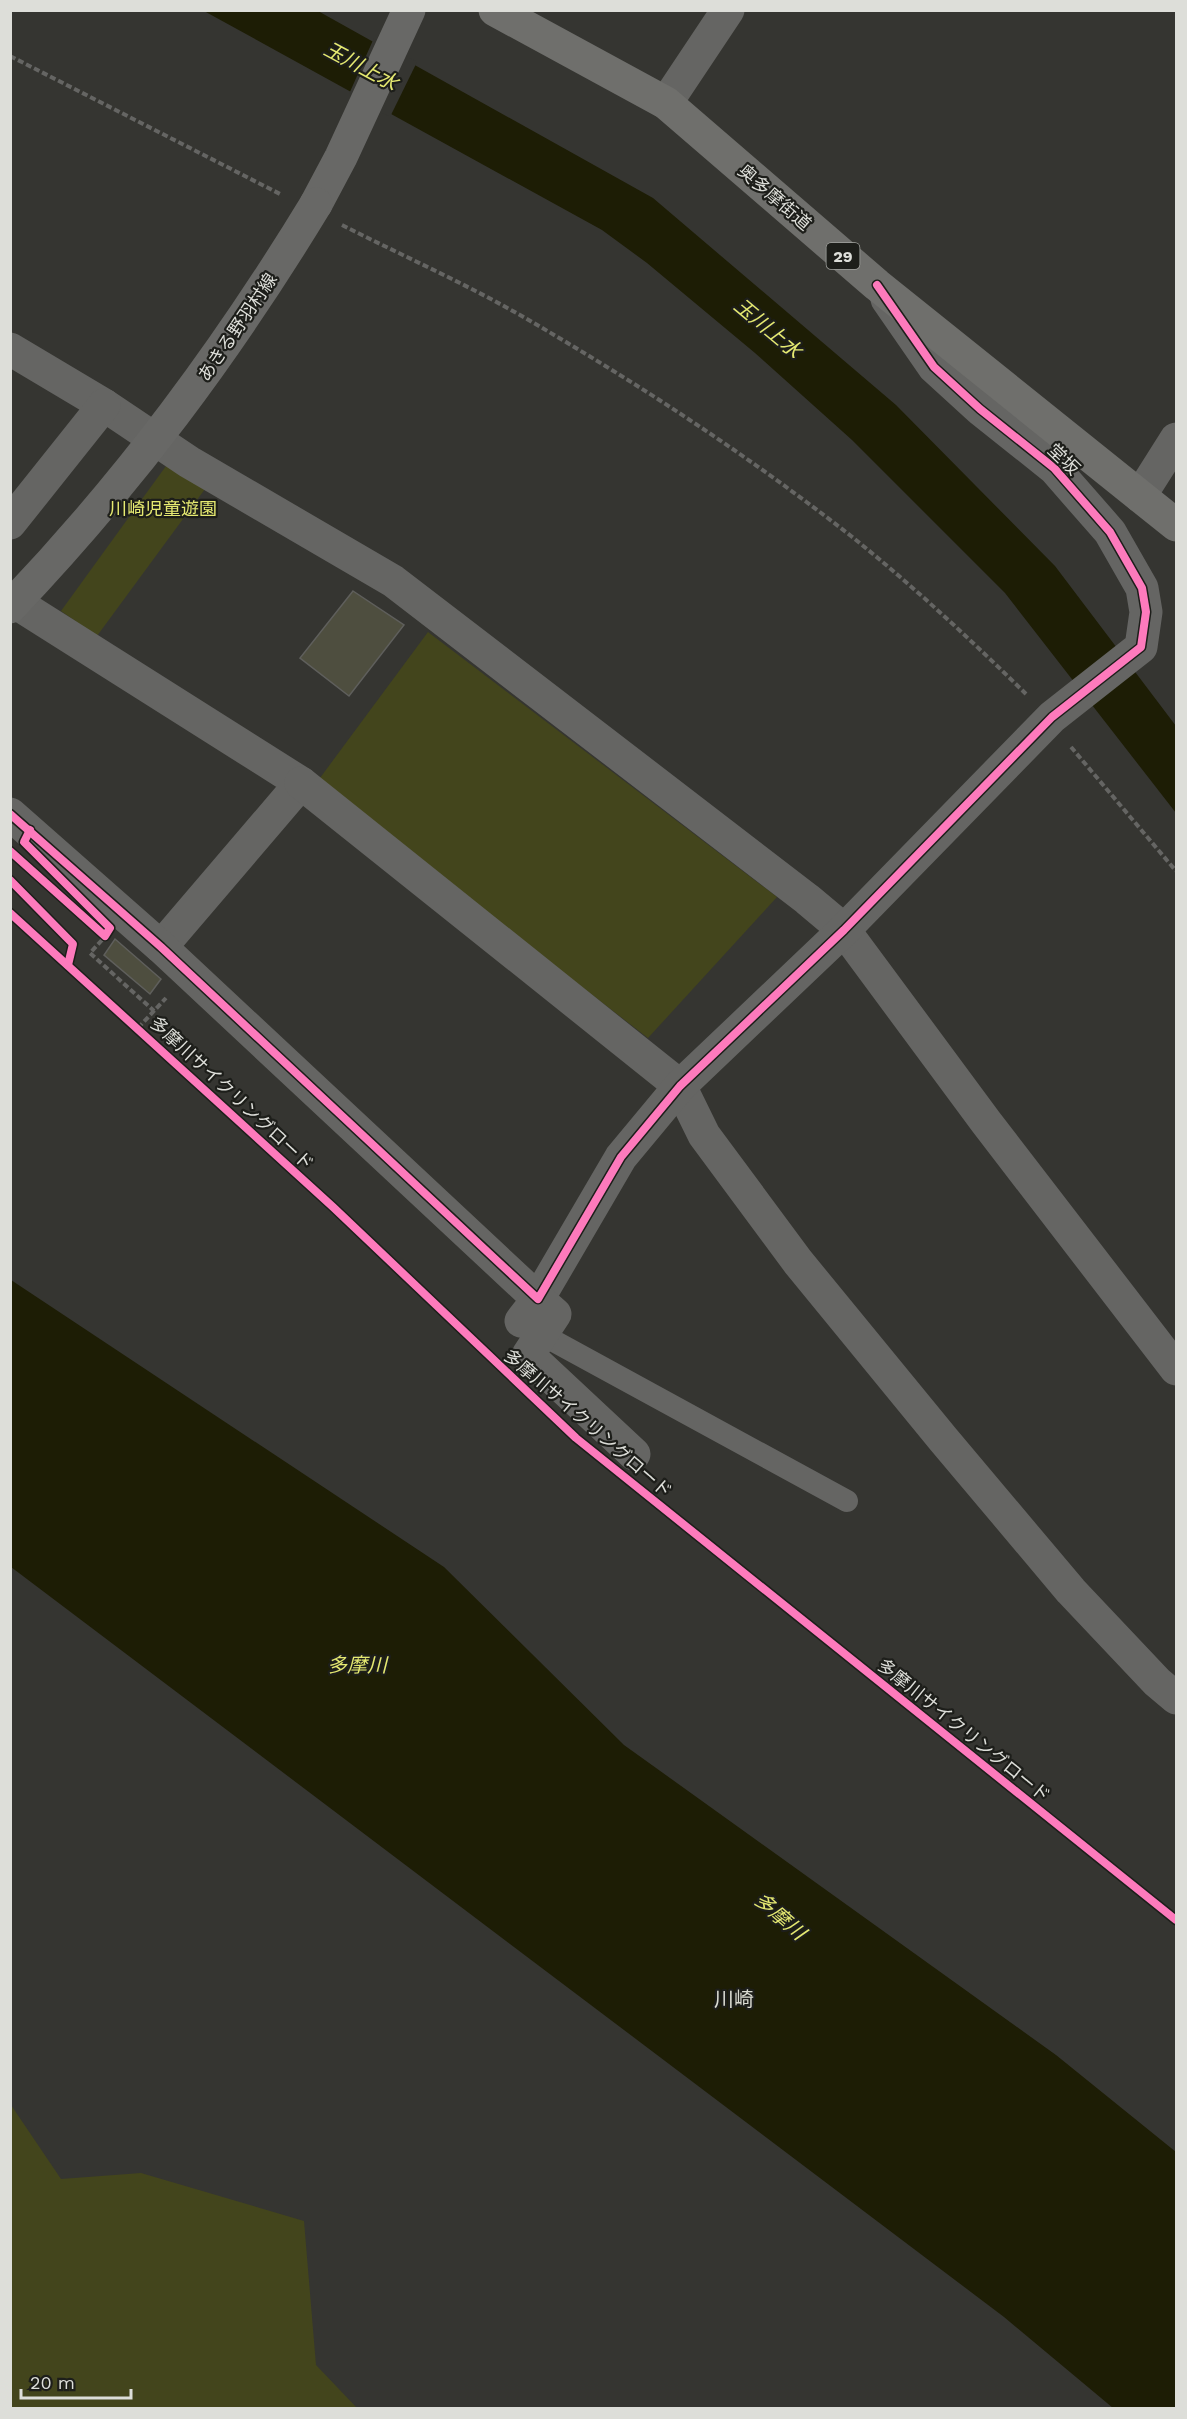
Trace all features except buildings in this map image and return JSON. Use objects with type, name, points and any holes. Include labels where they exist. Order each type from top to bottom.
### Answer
[{"type":"main road","name":"奥多摩街道","points":[[495,10],[666,103],[877,285],[1176,525]]},
{"type":"main road","name":"あきる野羽村線","points":[[10,607],[73,542],[140,460],[239,326],[321,194],[408,12]]},
{"type":"street","points":[[666,103],[728,10]]},
{"type":"street","name":"堂坂","points":[[634,1454],[528,1355],[533,1318],[621,1156],[680,1086],[844,930],[1050,719],[1102,676],[1130,658],[1141,647],[1143,639],[1146,612],[1142,588],[1110,532],[1054,468],[980,409],[934,367],[877,285]]},
{"type":"street","points":[[10,350],[104,405],[189,462],[393,581],[844,930],[993,1131],[1176,1369]]},
{"type":"street","points":[[10,523],[104,405]]},
{"type":"street","points":[[1140,496],[1176,439]]},
{"type":"street","points":[[10,599],[301,783],[680,1086],[704,1135],[798,1263],[1071,1591],[1157,1682],[1176,1698]]},
{"type":"street","points":[[161,947],[301,783]]},
{"type":"street","points":[[10,814],[161,947],[533,1318]]},
{"type":"lane","points":[[533,1318],[847,1501]]},
{"type":"path","points":[[10,56],[288,198]]},
{"type":"path","points":[[340,224],[530,320],[651,394],[766,473],[851,537],[915,591],[1025,693],[1050,719],[1176,871]]},
{"type":"path","points":[[97,928],[105,936],[90,953],[154,1011]]},
{"type":"green space","name":"川崎児童遊園","points":[[166,466],[205,489],[97,636],[61,611]]},
{"type":"green space","points":[[428,632],[777,897],[648,1038],[317,782]]},
{"type":"green space","points":[[11,2105],[61,2179],[141,2173],[304,2221],[316,2365],[357,2408],[11,2408]]},
{"type":"water","name":"玉川上水","points":[[204,11],[318,11],[653,198],[896,405],[1055,566],[1176,726],[1176,813],[1005,593],[852,440],[755,353],[647,263],[602,230]]},
{"type":"water","name":"多摩川","points":[[11,1280],[444,1567],[624,1745],[1056,2055],[1176,2152],[1176,2408],[1113,2408],[1004,2317],[11,1567]]},
{"type":"pier","points":[[374,38],[417,62],[390,117],[349,94]]},
{"type":"cycle path","points":[[10,814],[161,947],[538,1299],[621,1157],[680,1086],[844,930],[1052,717],[1141,647],[1146,612],[1142,588],[1110,532],[1054,468],[980,409],[934,367],[877,285]]},
{"type":"cycle path","points":[[10,851],[105,936],[110,928],[24,842],[30,830]]},
{"type":"cycle path","points":[[10,880],[73,944],[68,965]]},
{"type":"cycle path","name":"多摩川サイクリングロード","points":[[10,913],[333,1207],[576,1438],[1176,1920]]},
{"type":"district","name":"川崎","points":[[734,1999]]}]
